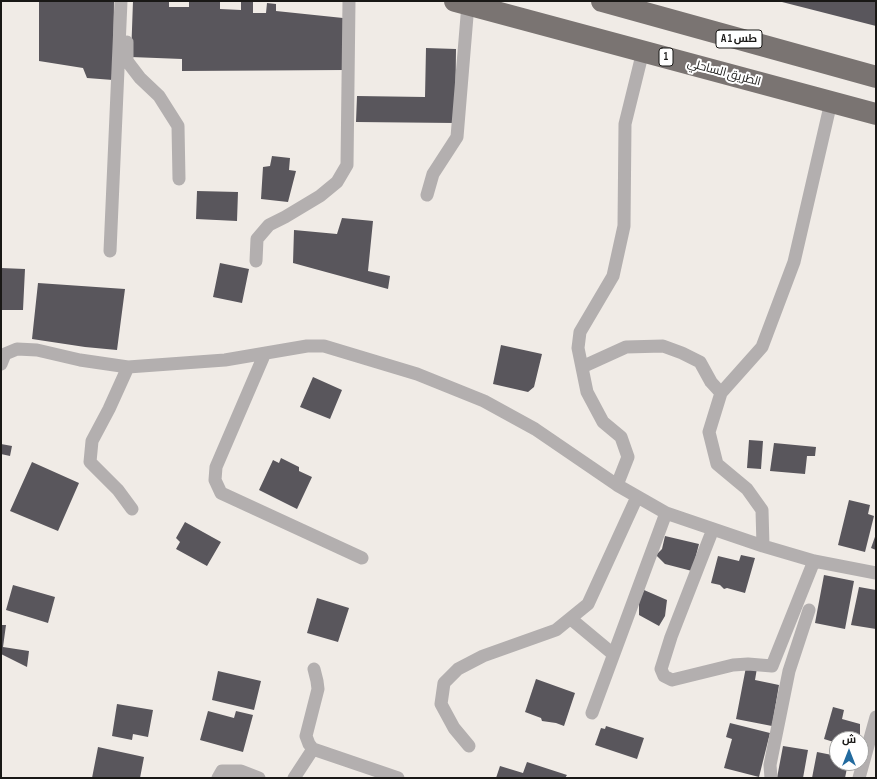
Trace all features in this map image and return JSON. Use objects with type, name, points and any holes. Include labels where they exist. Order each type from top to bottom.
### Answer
[{"type":"highway","name":"A 1 طس","points":[[602,1],[636,5],[876,77]]},
{"type":"highway","name":"الطريق الساحلي","points":[[462,3],[876,114]]},
{"type":"street","points":[[110,251],[121,1]]},
{"type":"street","points":[[128,1],[128,61],[140,78],[159,96],[178,126],[179,179]]},
{"type":"street","points":[[256,261],[257,239],[269,225],[320,196],[337,182],[347,165],[349,1]]},
{"type":"street","points":[[427,195],[433,174],[457,137],[462,3]]},
{"type":"street","points":[[618,485],[628,457],[621,437],[603,422],[587,392],[578,348],[580,332],[613,276],[624,226],[625,124],[643,51]]},
{"type":"street","points":[[763,546],[762,510],[747,489],[717,464],[709,432],[721,393],[762,348],[794,262],[831,102]]},
{"type":"street","points":[[1,364],[5,354],[17,349],[37,350],[80,360],[128,367],[225,360],[307,346],[324,346],[417,374],[484,401],[535,430],[618,485],[666,513],[763,546],[814,561],[876,573]]},
{"type":"street","points":[[582,367],[626,347],[663,346],[700,362],[711,382],[721,393]]},
{"type":"street","points":[[265,353],[216,467],[215,480],[218,487],[221,493],[362,558]]},
{"type":"street","points":[[128,367],[109,409],[92,441],[90,462],[118,490],[132,509]]},
{"type":"street","points":[[469,746],[454,728],[441,704],[444,683],[458,669],[483,656],[556,630],[588,604],[637,497]]},
{"type":"street","points":[[592,713],[666,513]]},
{"type":"street","points":[[713,529],[671,637],[661,669],[664,676],[672,680],[733,665],[748,664],[772,666],[814,561]]},
{"type":"street","points":[[771,778],[770,765],[789,671],[809,610]]},
{"type":"street","points":[[571,619],[613,654]]},
{"type":"street","points":[[314,669],[318,689],[306,736],[308,744],[314,749],[398,778]]},
{"type":"street","points":[[859,778],[876,719]]},
{"type":"street","points":[[294,778],[314,749]]},
{"type":"street","points":[[218,778],[222,771],[241,771],[259,778]]},
{"type":"building","points":[[39,1],[114,1],[113,80],[87,78],[83,68],[39,61]]},
{"type":"building","points":[[133,1],[169,1],[169,7],[189,7],[189,1],[220,1],[220,9],[241,10],[241,1],[253,1],[253,13],[266,13],[267,3],[276,4],[276,11],[343,18],[345,70],[182,71],[182,59],[131,57]]},
{"type":"building","points":[[876,1],[876,26],[782,2]]},
{"type":"building","points":[[426,48],[456,49],[455,123],[356,122],[357,96],[425,97]]},
{"type":"building","points":[[272,156],[290,158],[289,170],[296,171],[288,202],[261,199],[263,167],[270,166]]},
{"type":"building","points":[[197,191],[238,192],[237,221],[196,219]]},
{"type":"building","points":[[342,218],[373,221],[368,271],[390,276],[388,289],[293,263],[294,230],[337,234]]},
{"type":"building","points":[[220,263],[249,269],[242,303],[213,297]]},
{"type":"building","points":[[1,268],[25,269],[23,310],[1,310]]},
{"type":"building","points":[[38,283],[125,289],[117,350],[32,339]]},
{"type":"building","points":[[501,345],[542,354],[534,387],[528,392],[493,384]]},
{"type":"building","points":[[313,377],[342,390],[330,419],[300,407]]},
{"type":"building","points":[[749,440],[763,441],[761,469],[747,468]]},
{"type":"building","points":[[774,443],[816,447],[815,456],[807,456],[805,474],[770,471]]},
{"type":"building","points":[[1,444],[12,446],[10,456],[1,454]]},
{"type":"building","points":[[281,458],[299,467],[299,471],[312,477],[297,509],[259,490],[273,460],[279,463]]},
{"type":"building","points":[[32,462],[79,483],[58,531],[10,511]]},
{"type":"building","points":[[849,500],[870,505],[868,514],[874,516],[865,552],[838,545]]},
{"type":"building","points":[[185,522],[221,542],[207,566],[176,549],[180,542],[176,538]]},
{"type":"building","points":[[876,534],[876,550],[871,548]]},
{"type":"building","points":[[665,536],[699,544],[692,571],[665,564],[656,555],[662,549]]},
{"type":"building","points":[[741,555],[755,558],[745,593],[727,588],[724,589],[720,585],[711,583],[718,556],[739,561]]},
{"type":"building","points":[[824,575],[854,581],[845,629],[815,623]]},
{"type":"building","points":[[13,585],[55,597],[48,623],[6,610]]},
{"type":"building","points":[[859,587],[876,590],[876,629],[851,625]]},
{"type":"building","points":[[644,590],[667,600],[665,616],[659,626],[639,615],[639,602]]},
{"type":"building","points":[[317,598],[349,608],[338,642],[307,633]]},
{"type":"building","points":[[1,625],[6,625],[3,647],[29,651],[27,667],[1,654]]},
{"type":"building","points":[[746,667],[757,668],[755,680],[779,685],[772,726],[736,719]]},
{"type":"building","points":[[218,671],[261,681],[254,710],[212,700]]},
{"type":"building","points":[[536,679],[575,693],[564,726],[542,721],[541,718],[525,712]]},
{"type":"building","points":[[117,704],[153,710],[148,737],[133,734],[132,740],[112,736]]},
{"type":"building","points":[[833,707],[844,710],[842,719],[860,724],[860,731],[829,731],[829,741],[824,739]]},
{"type":"building","points":[[208,711],[234,718],[236,711],[253,715],[243,752],[200,740]]},
{"type":"building","points":[[730,723],[770,733],[759,777],[724,768],[732,739],[726,737]]},
{"type":"building","points":[[606,726],[644,738],[637,759],[595,745],[601,728],[605,729]]},
{"type":"building","points":[[783,746],[808,750],[803,778],[777,778]]},
{"type":"building","points":[[98,747],[144,757],[140,778],[92,778]]},
{"type":"building","points":[[817,752],[829,754],[829,771],[846,771],[845,778],[812,778]]},
{"type":"building","points":[[527,762],[567,775],[565,778],[496,778],[500,766],[523,773]]}]
